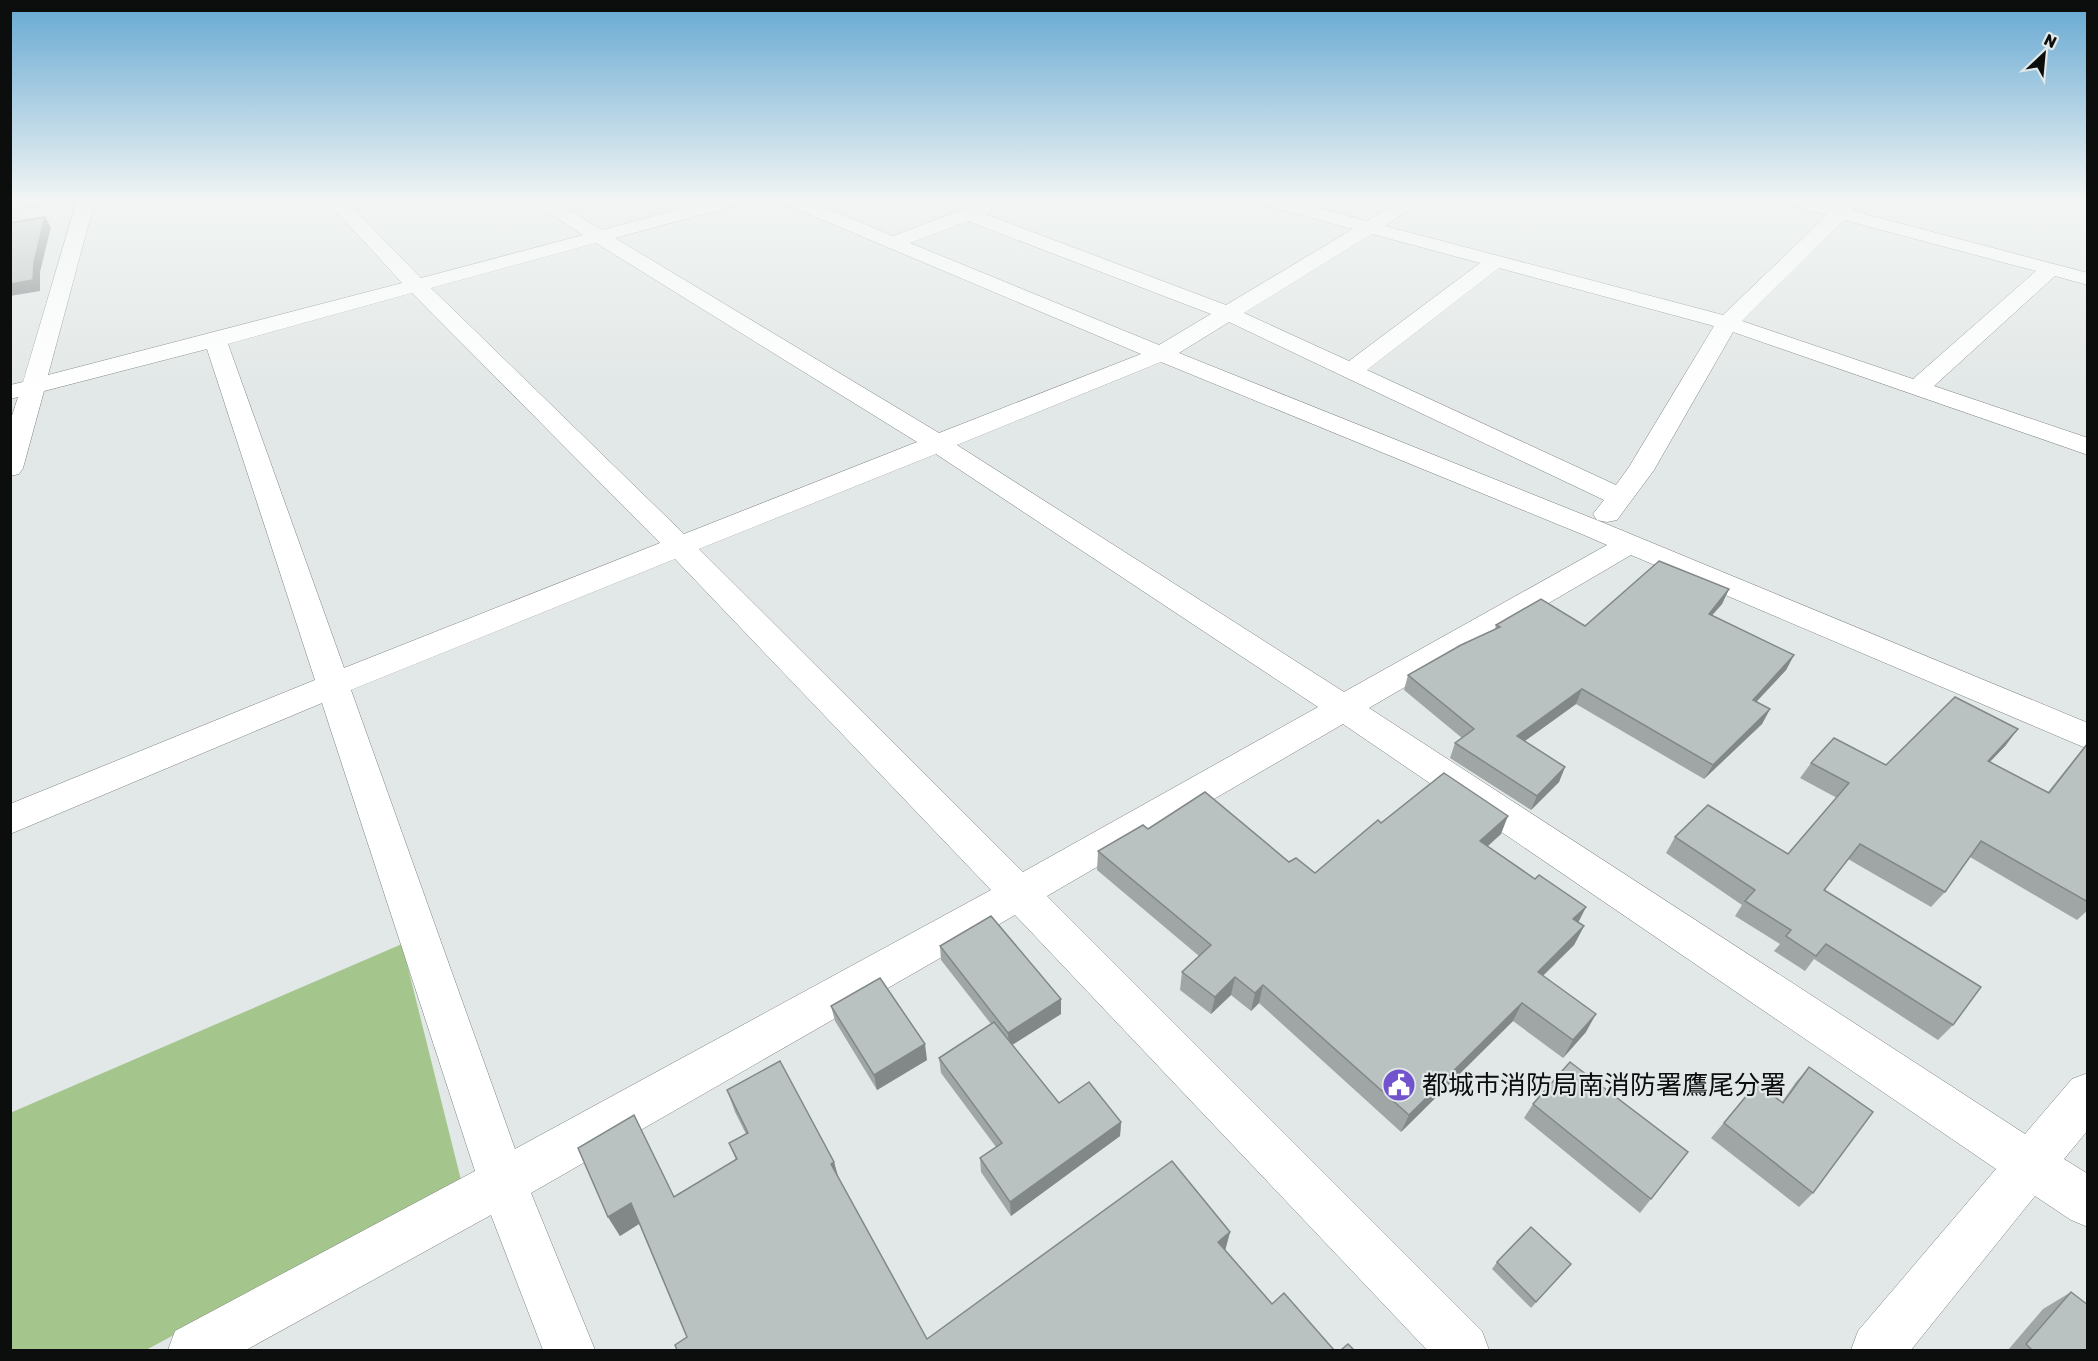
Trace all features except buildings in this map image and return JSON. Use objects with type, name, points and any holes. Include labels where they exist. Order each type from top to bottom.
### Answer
[{"type":"street","points":[[10,468],[21,390],[64,264]]},
{"type":"street","points":[[395,264],[680,546],[1463,1350]]},
{"type":"street","points":[[21,390],[499,264]]},
{"type":"street","points":[[641,264],[937,443],[1343,707],[2088,1203]]},
{"type":"street","points":[[945,264],[1161,354],[1594,529],[2088,737]]},
{"type":"street","points":[[1098,264],[1227,313],[1620,497]]},
{"type":"street","points":[[10,820],[333,685],[1161,354],[1309,264]]},
{"type":"street","points":[[1349,372],[1492,264]]},
{"type":"street","points":[[1500,264],[1727,323],[1917,388],[2084,440]]},
{"type":"street","points":[[1594,529],[1641,470],[1727,323],[1789,264]]},
{"type":"street","points":[[2033,264],[2088,279]]},
{"type":"street","points":[[1917,388],[2051,269]]},
{"type":"street","points":[[215,340],[503,1182],[570,1350]]},
{"type":"street","points":[[194,1350],[503,1182],[1020,893],[1629,544]]},
{"type":"street","points":[[1876,1350],[2088,1095]]},
{"type":"green space","points":[[402,944],[461,1180],[146,1350],[11,1350],[10,1113]]},
{"type":"place","name":"都城市消防局南消防署鷹尾分署","points":[[1399,1085]]}]
